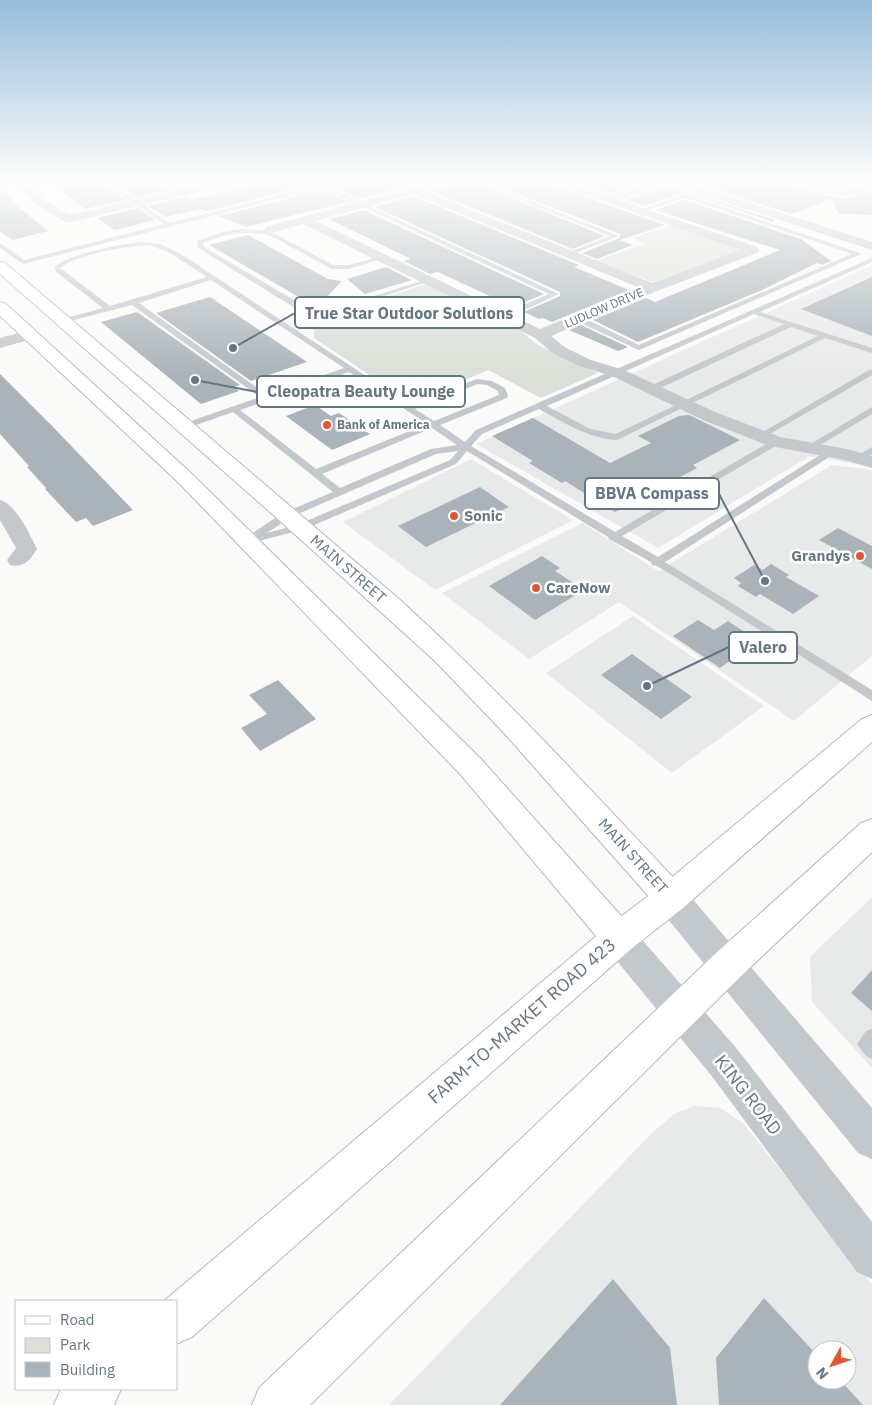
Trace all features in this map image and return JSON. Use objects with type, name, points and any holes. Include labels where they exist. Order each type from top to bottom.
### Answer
[{"type":"main road","name":"MAIN STREET","points":[[0,266],[390,605],[451,662],[514,726],[671,898]]},
{"type":"main road","points":[[0,307],[185,478],[471,767],[619,938]]},
{"type":"main road","points":[[29,333],[65,321]]},
{"type":"main road","name":"FARM-TO-MARKET ROAD 423","points":[[178,1319],[619,938],[671,898],[872,726]]},
{"type":"main road","points":[[276,1405],[726,966],[872,832]]},
{"type":"main road","points":[[78,1405],[96,1390]]},
{"type":"street","points":[[359,246],[427,281],[540,335],[560,350],[585,363],[618,373],[684,404],[768,439],[809,448],[867,457]]},
{"type":"street","points":[[548,246],[652,288]]},
{"type":"street","name":"LUDLOW DRIVE","points":[[540,335],[652,288],[752,250],[739,246]]},
{"type":"street","points":[[0,343],[29,333]]},
{"type":"street","points":[[0,506],[15,526],[27,549],[18,560]]},
{"type":"street","points":[[671,898],[872,1139]]},
{"type":"street","name":"KING ROAD","points":[[619,938],[724,1062],[872,1257]]},
{"type":"lane","points":[[1,246],[23,262],[88,246]]},
{"type":"lane","points":[[108,308],[58,271],[60,265],[128,246]]},
{"type":"lane","points":[[158,246],[212,278],[466,447],[872,696]]},
{"type":"lane","points":[[200,246],[201,248],[306,312],[318,314],[330,312],[427,281]]},
{"type":"lane","points":[[293,246],[332,267],[349,267],[382,257]]},
{"type":"lane","points":[[448,246],[555,294],[502,317]]},
{"type":"lane","points":[[569,254],[591,246]]},
{"type":"lane","points":[[579,319],[639,348],[858,254],[833,246]]},
{"type":"lane","points":[[247,541],[294,521],[453,462],[479,432],[618,373],[872,260]]},
{"type":"lane","points":[[65,321],[212,278]]},
{"type":"lane","points":[[133,302],[266,398]]},
{"type":"lane","points":[[754,312],[872,351]]},
{"type":"lane","points":[[651,389],[791,324]]},
{"type":"lane","points":[[541,406],[593,434],[604,438],[617,438],[825,335]]},
{"type":"lane","points":[[185,426],[350,369]]},
{"type":"lane","points":[[613,537],[872,372]]},
{"type":"lane","points":[[314,473],[504,396],[502,390],[489,383],[476,380],[408,409]]},
{"type":"lane","points":[[234,409],[339,492]]},
{"type":"lane","points":[[809,448],[872,410]]},
{"type":"lane","points":[[247,541],[294,521],[339,492],[434,451],[466,447]]},
{"type":"lane","points":[[656,563],[831,452]]},
{"type":"lane","points":[[872,1037],[866,1044],[872,1050]]},
{"type":"shaded area","points":[[872,265],[872,467],[810,456],[658,548],[476,444]]},
{"type":"shaded area","points":[[471,459],[573,520],[435,590],[343,522]]},
{"type":"shaded area","points":[[832,465],[872,470],[872,656],[794,721],[619,602],[529,659],[442,593],[583,523],[658,571]]},
{"type":"shaded area","points":[[633,616],[764,706],[672,773],[546,673]]},
{"type":"shaded area","points":[[872,897],[872,1068],[812,1002],[810,957]]},
{"type":"shaded area","points":[[694,1106],[720,1108],[742,1122],[872,1284],[872,1405],[389,1405],[654,1131],[674,1114]]},
{"type":"green space","points":[[639,246],[730,246],[739,251],[653,282],[595,261]]},
{"type":"green space","points":[[426,284],[518,329],[538,345],[598,373],[541,398],[488,370],[412,403],[314,338],[314,321]]},
{"type":"building","points":[[210,246],[267,246],[328,279],[342,281],[324,300],[297,296]]},
{"type":"building","points":[[383,246],[440,246],[544,294],[513,307],[438,272],[430,274],[404,261],[411,259]]},
{"type":"building","points":[[459,246],[532,246],[579,265],[574,267],[629,290],[552,322],[543,318],[539,319],[524,312],[560,296],[560,292]]},
{"type":"building","points":[[565,246],[581,246],[573,249]]},
{"type":"building","points":[[601,246],[632,246],[597,259],[582,253]]},
{"type":"building","points":[[766,246],[810,246],[831,261],[822,265],[817,263],[762,290],[638,342],[593,320],[646,298],[655,302],[780,250]]},
{"type":"building","points":[[386,267],[412,280],[365,294],[347,279]]},
{"type":"building","points":[[872,277],[872,336],[801,309],[819,301]]},
{"type":"building","points":[[210,297],[307,362],[251,381],[156,313]]},
{"type":"building","points":[[137,312],[240,385],[234,387],[239,391],[201,404],[101,322]]},
{"type":"building","points":[[581,325],[628,347],[618,351],[569,330]]},
{"type":"building","points":[[0,374],[133,510],[93,526],[86,518],[76,522],[45,489],[27,467],[29,466],[0,434]]},
{"type":"building","name":"Bank of America","points":[[315,405],[331,416],[339,413],[370,434],[332,450],[286,416]]},
{"type":"building","points":[[689,415],[740,440],[693,465],[697,468],[615,512],[565,481],[562,483],[529,463],[533,461],[492,436],[533,418],[610,463],[651,443],[638,436],[679,416]]},
{"type":"building","name":"Sonic","points":[[480,487],[509,507],[426,547],[398,526]]},
{"type":"building","name":"Grandys","points":[[838,528],[872,546],[872,569],[819,540]]},
{"type":"building","name":"CareNow","points":[[542,556],[560,568],[555,571],[584,590],[535,620],[489,586]]},
{"type":"building","points":[[771,564],[789,575],[786,577],[819,596],[793,614],[760,594],[756,597],[738,586],[741,583],[734,578],[754,565],[763,570]]},
{"type":"building","points":[[698,620],[714,630],[728,621],[758,641],[720,668],[673,636]]},
{"type":"building","points":[[632,654],[692,697],[661,719],[601,675]]},
{"type":"building","points":[[278,680],[316,719],[260,751],[241,728],[267,714],[249,695]]},
{"type":"building","points":[[872,970],[872,1011],[851,993]]},
{"type":"building","points":[[613,1279],[670,1348],[677,1405],[500,1405]]},
{"type":"building","points":[[764,1298],[807,1344],[807,1390],[849,1390],[863,1405],[719,1405],[716,1358]]},
{"type":"place","name":"True Star Outdoor Solutions","points":[[233,348]]},
{"type":"place","name":"Cleopatra Beauty Lounge","points":[[195,380]]},
{"type":"place","name":"Bank of America","points":[[327,425]]},
{"type":"place","name":"Sonic","points":[[454,516]]},
{"type":"place","name":"Grandys","points":[[860,556]]},
{"type":"place","name":"BBVA Compass","points":[[765,581]]},
{"type":"place","name":"CareNow","points":[[536,588]]},
{"type":"place","name":"Valero","points":[[647,686]]}]
